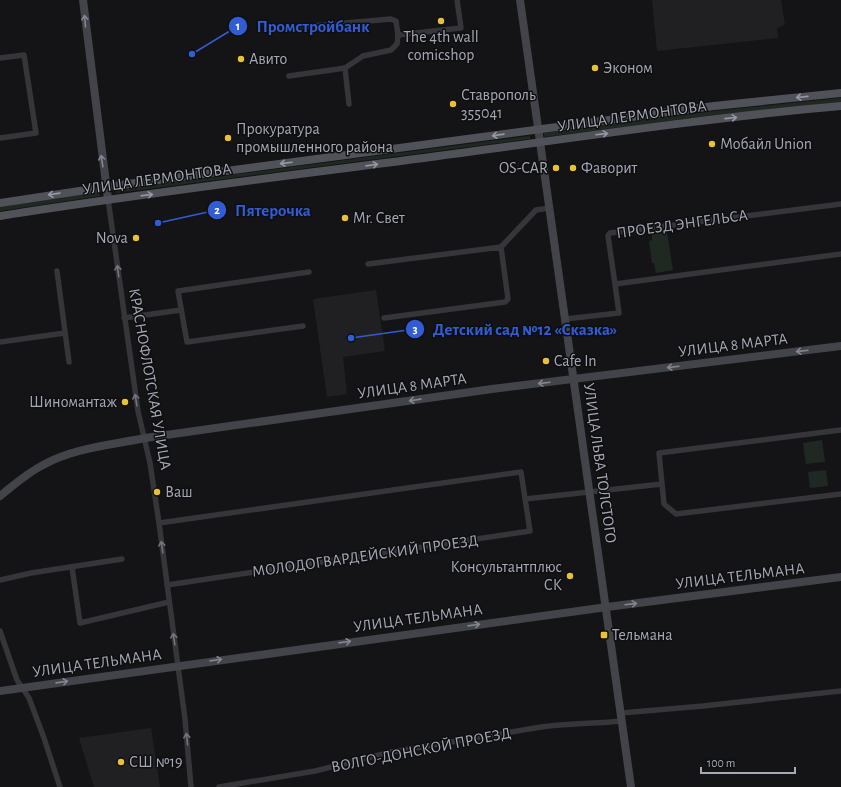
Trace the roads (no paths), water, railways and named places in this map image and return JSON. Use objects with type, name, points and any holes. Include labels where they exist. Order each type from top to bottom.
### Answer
[{"type":"main road","name":"УЛИЦА ЛЕРМОНТОВА","points":[[0,203],[106,186],[536,129],[714,106],[841,93]]},
{"type":"main road","name":"УЛИЦА ЛЕРМОНТОВА","points":[[0,216],[108,199],[715,119],[841,106]]},
{"type":"street","name":"КРАСНОФЛОТСКАЯ УЛИЦА","points":[[83,0],[124,318],[138,411],[150,463],[159,523],[178,665],[191,787]]},
{"type":"street","points":[[398,35],[461,28],[457,0]]},
{"type":"street","name":"УЛИЦА ЛЬВА ТОЛСТОГО","points":[[520,0],[536,129],[549,208],[607,607],[631,787]]},
{"type":"street","points":[[289,76],[344,68],[363,56],[391,50],[397,44],[398,35],[396,21],[391,19],[300,27]]},
{"type":"street","points":[[0,58],[24,55],[36,133],[0,138]]},
{"type":"street","points":[[344,68],[349,104]]},
{"type":"street","name":"ПРОЕЗД ЭНГЕЛЬСА","points":[[615,284],[608,236],[610,233],[841,204]]},
{"type":"street","points":[[368,264],[501,247],[536,210],[549,208]]},
{"type":"street","points":[[384,318],[505,302],[508,299],[501,247]]},
{"type":"street","points":[[565,319],[619,313],[615,284],[841,254]]},
{"type":"street","points":[[57,271],[70,362]]},
{"type":"street","points":[[303,326],[187,342],[178,291],[309,272]]},
{"type":"street","points":[[124,318],[181,310]]},
{"type":"street","points":[[0,342],[65,332]]},
{"type":"street","name":"УЛИЦА 8 МАРТА","points":[[0,496],[43,464],[89,448],[144,438],[574,379],[841,346]]},
{"type":"street","points":[[841,430],[659,453],[664,504],[676,514],[841,494]]},
{"type":"street","name":"МОЛОДОГВАРДЕЙСКИЙ ПРОЕЗД","points":[[159,523],[521,472],[530,531],[167,585]]},
{"type":"street","points":[[525,499],[590,490],[662,484]]},
{"type":"street","points":[[0,580],[122,560]]},
{"type":"street","points":[[72,567],[80,623],[169,602]]},
{"type":"street","name":"УЛИЦА ТЕЛЬМАНА","points":[[0,691],[178,665],[841,577]]},
{"type":"street","points":[[0,631],[17,680],[29,698],[60,787]]},
{"type":"street","name":"ВОЛГО-ДОНСКОЙ ПРОЕЗД","points":[[220,787],[314,771],[391,752],[535,728],[555,725],[584,724],[622,717],[703,706],[841,691]]},
{"type":"place","name":"The 4th wall comicshop","points":[[441,21]]},
{"type":"place","name":"Промстройбанк","points":[[192,54]]},
{"type":"place","name":"Авито","points":[[241,59]]},
{"type":"place","name":"Эконом","points":[[595,68]]},
{"type":"place","name":"Ставрополь 355041","points":[[453,104]]},
{"type":"place","name":"Прокуратура промышленного района","points":[[228,138]]},
{"type":"place","name":"Мобайл Union","points":[[712,144]]},
{"type":"place","name":"OS-CAR","points":[[556,168]]},
{"type":"place","name":"Фаворит","points":[[573,168]]},
{"type":"place","name":"Mr. Свет","points":[[345,218]]},
{"type":"place","name":"Пятерочка","points":[[158,223]]},
{"type":"place","name":"Nova","points":[[136,238]]},
{"type":"place","name":"Детский сад №12 «Сказка»","points":[[351,338]]},
{"type":"place","name":"Cafe In","points":[[546,361]]},
{"type":"place","name":"Шиномантаж","points":[[125,402]]},
{"type":"place","name":"Ваш","points":[[157,492]]},
{"type":"place","name":"Консультантплюс СК","points":[[570,576]]},
{"type":"place","name":"Тельмана","points":[[604,635]]},
{"type":"place","name":"СШ №19","points":[[121,762]]}]
